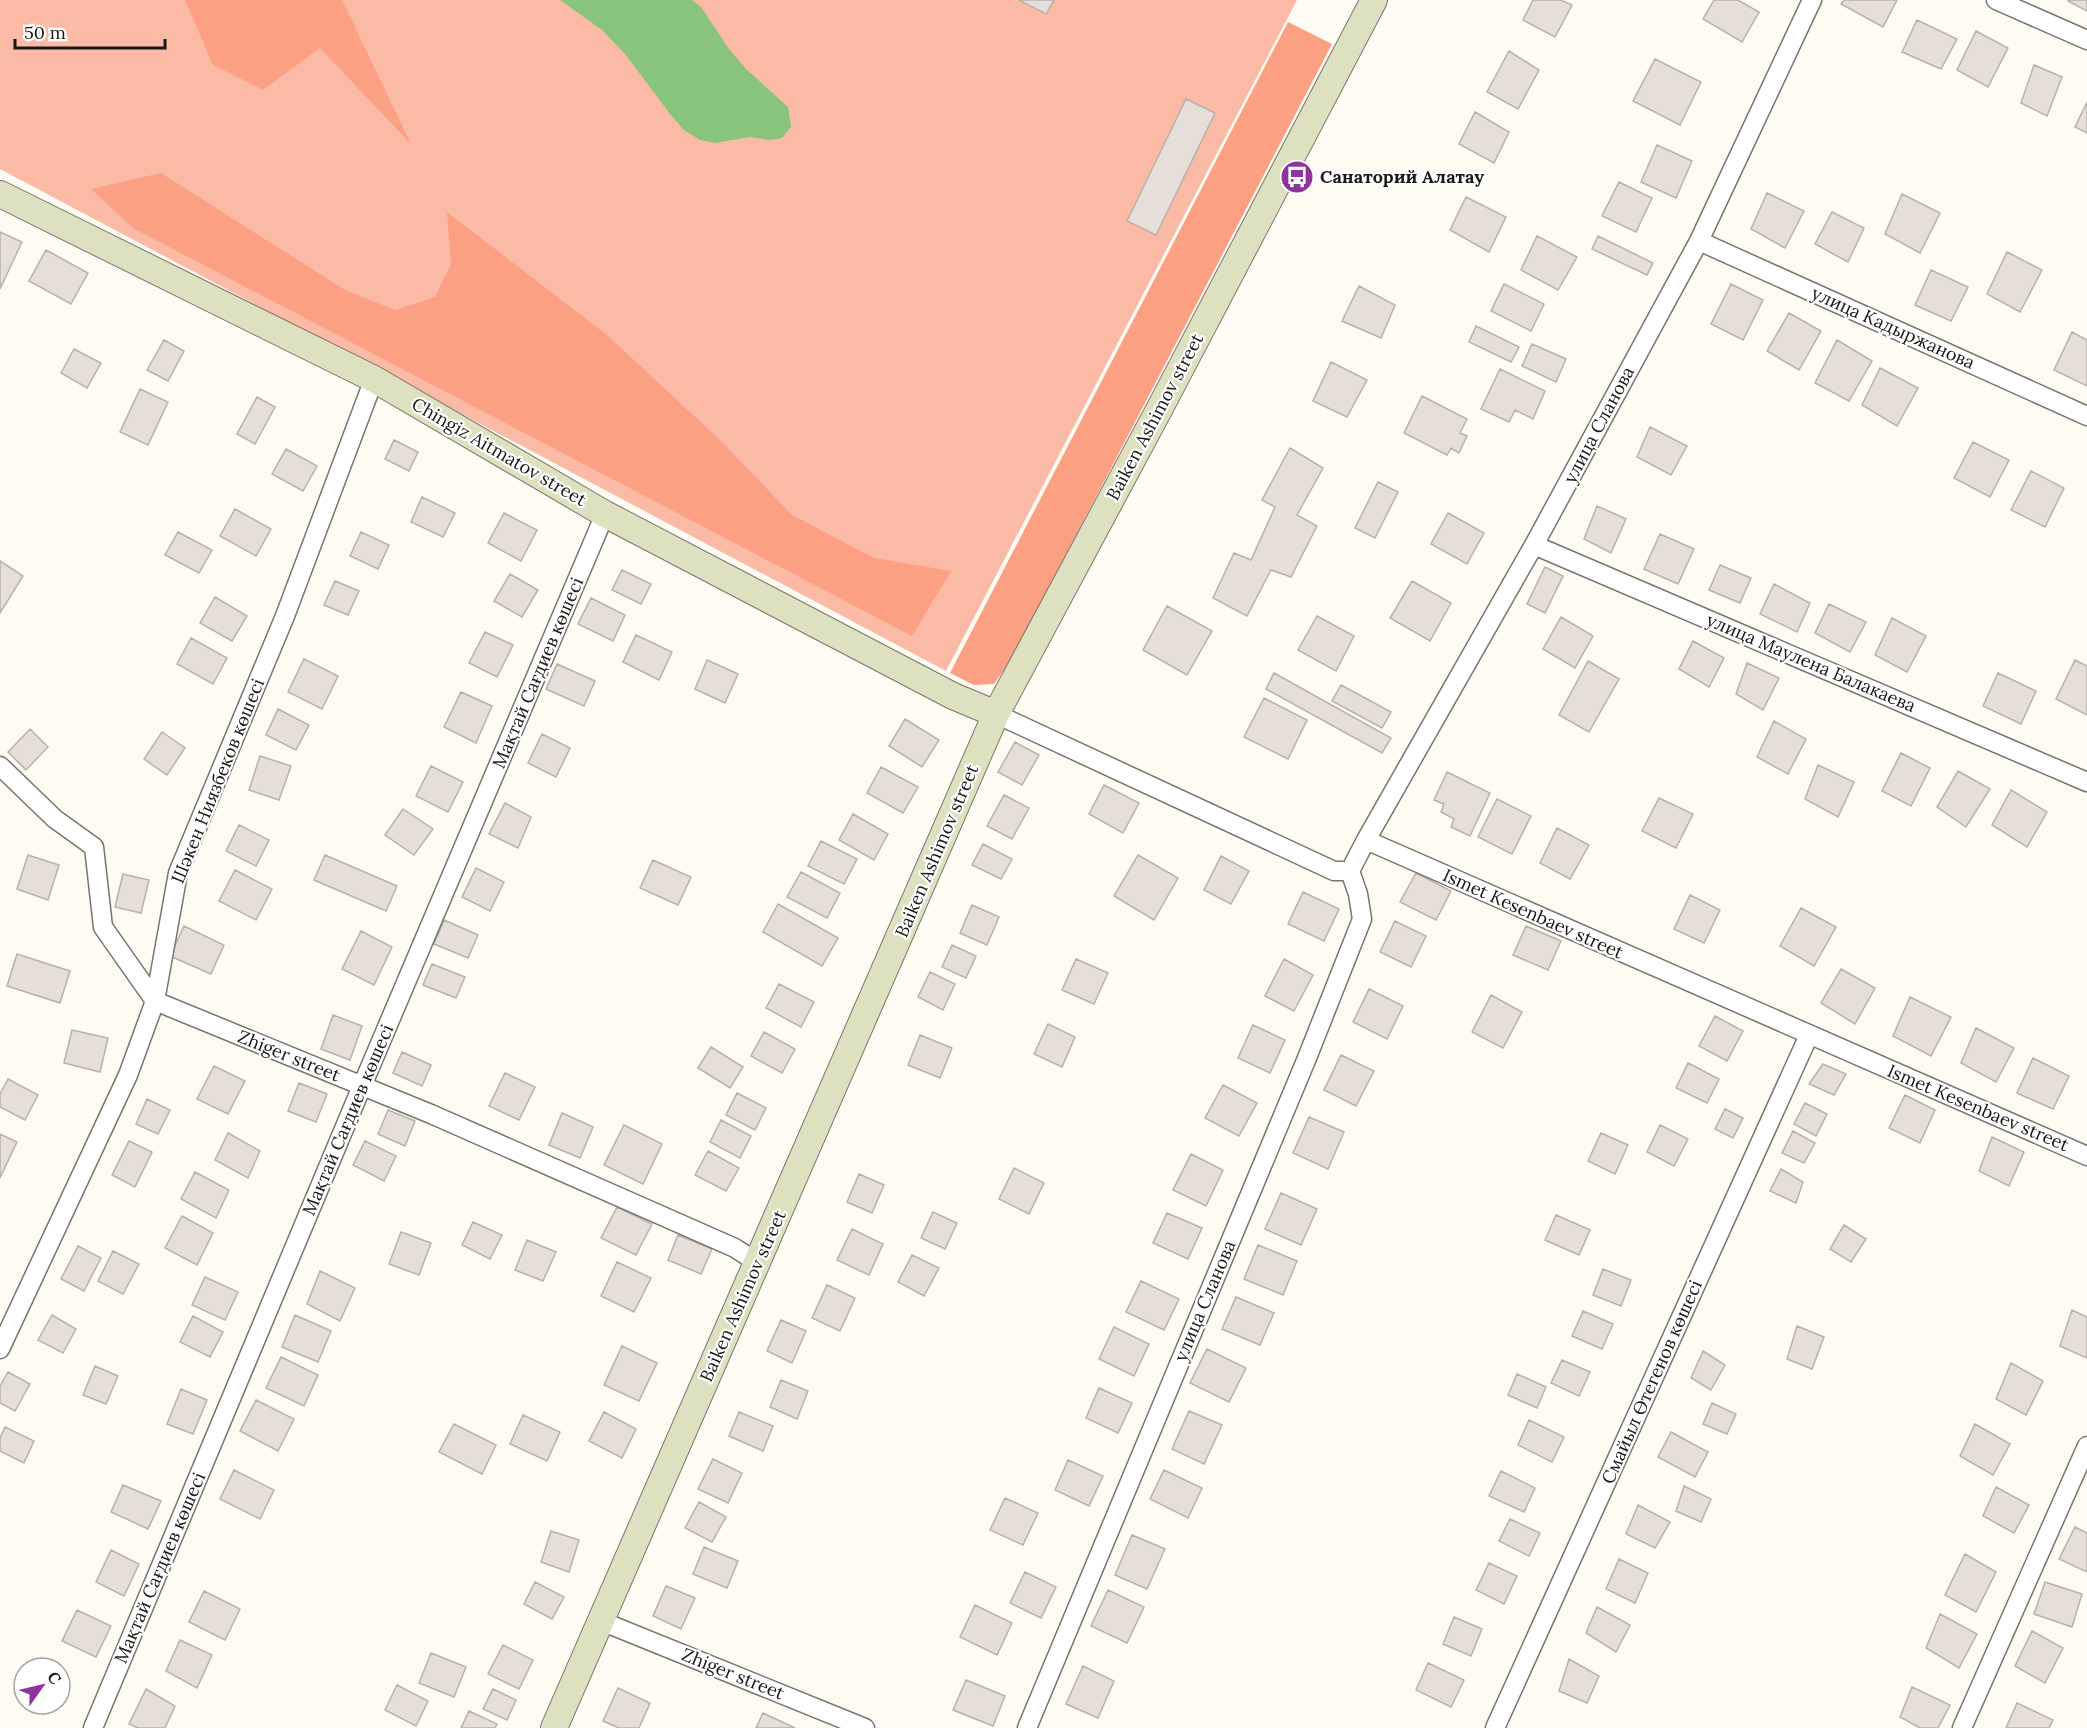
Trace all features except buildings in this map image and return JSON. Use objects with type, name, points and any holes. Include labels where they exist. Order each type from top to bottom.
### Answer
[{"type":"main road","name":"Baiken Ashimov street","points":[[555,1728],[996,714],[1167,396],[1374,0]]},
{"type":"main road","name":"Chingiz Aitmatov street","points":[[0,195],[374,380],[605,514],[952,696],[996,714]]},
{"type":"street","name":"улица Сланова","points":[[1366,840],[1534,545],[1699,241],[1812,0]]},
{"type":"street","points":[[1996,0],[2087,40]]},
{"type":"street","name":"улица Кадыржанова","points":[[1699,241],[2087,416]]},
{"type":"street","name":"Шәкен Ниязбеков көшесі","points":[[0,1349],[128,1075],[155,1001],[178,873],[285,616],[374,380]]},
{"type":"street","name":"Мақтай Сағдиев көшесі","points":[[93,1728],[605,514]]},
{"type":"street","name":"улица Маулена Балакаева","points":[[1534,545],[2087,782]]},
{"type":"street","points":[[996,714],[1334,871],[1350,871],[1366,840]]},
{"type":"street","points":[[0,766],[55,819],[94,847],[104,927],[155,1001]]},
{"type":"street","name":"Ismet Kesenbaev street","points":[[1366,840],[2087,1156]]},
{"type":"street","name":"улица Сланова","points":[[1027,1728],[1302,1069],[1362,919],[1358,894],[1350,871]]},
{"type":"street","name":"Zhiger street","points":[[155,1001],[430,1113],[735,1248],[758,1263]]},
{"type":"street","name":"Смайыл Өтегенов көшесі","points":[[1495,1728],[1809,1035]]},
{"type":"street","points":[[1962,1728],[2087,1446]]},
{"type":"street","name":"Zhiger street","points":[[601,1621],[865,1728]]},
{"type":"shaded area","points":[[0,0],[1297,0],[946,671],[0,169]]},
{"type":"shaded area","points":[[185,0],[342,0],[411,144],[320,48],[263,90],[213,65]]},
{"type":"shaded area","points":[[560,0],[692,0],[701,7],[729,49],[746,69],[788,107],[791,127],[782,138],[769,140],[750,137],[715,143],[700,140],[684,130],[625,54],[602,30]]},
{"type":"shaded area","points":[[1288,22],[1332,44],[1011,660],[994,684],[974,685],[950,673]]},
{"type":"shaded area","points":[[161,173],[345,290],[395,310],[435,297],[451,264],[447,212],[607,335],[719,439],[792,515],[874,558],[951,571],[912,636],[133,228],[91,189]]},
{"type":"place","name":"Санаторий Алатау","points":[[1297,177]]}]
